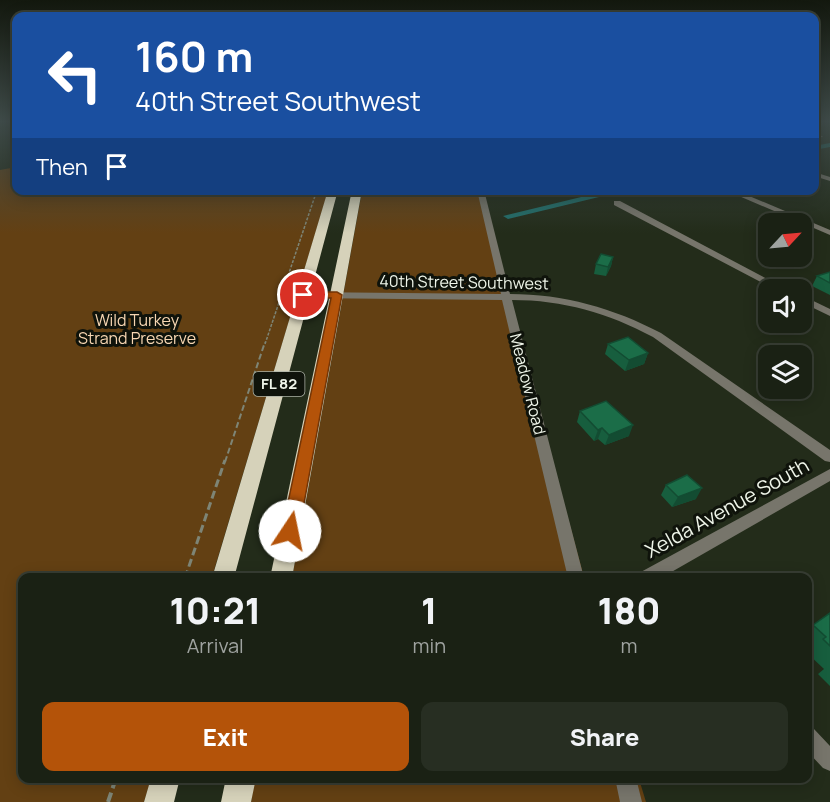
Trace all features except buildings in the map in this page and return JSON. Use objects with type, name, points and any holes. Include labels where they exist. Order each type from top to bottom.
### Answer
[{"type":"highway","name":"FL 82","points":[[224,573],[332,195]]},
{"type":"highway","name":"FL 82","points":[[282,573],[356,195]]},
{"type":"highway","points":[[159,802],[165,783]]},
{"type":"highway","points":[[236,802],[240,783]]},
{"type":"street","name":"Meadow Road","points":[[481,195],[575,573]]},
{"type":"street","points":[[740,195],[830,233]]},
{"type":"street","points":[[617,202],[763,279]]},
{"type":"street","name":"40th Street Southwest","points":[[303,295],[506,296],[562,300],[598,308],[630,321],[692,359],[830,457]]},
{"type":"street","points":[[812,304],[830,313]]},
{"type":"street","name":"Xelda Avenue South","points":[[659,573],[830,474]]},
{"type":"street","points":[[812,741],[830,761]]},
{"type":"street","points":[[626,783],[630,802]]},
{"type":"path","points":[[187,573],[315,195]]},
{"type":"path","points":[[108,802],[114,783]]},
{"type":"green space","name":"Wild Turkey Strand Preserve","points":[[12,168],[12,195],[327,195],[213,573],[18,573],[18,783],[150,783],[144,802],[0,802],[0,170]]},
{"type":"green space","points":[[361,195],[480,195],[583,573],[293,573]]},
{"type":"green space","points":[[254,783],[640,783],[646,802],[251,802]]},
{"type":"waterway","points":[[508,216],[602,195]]},
{"type":"route","points":[[290,531],[337,295],[303,295]]}]
